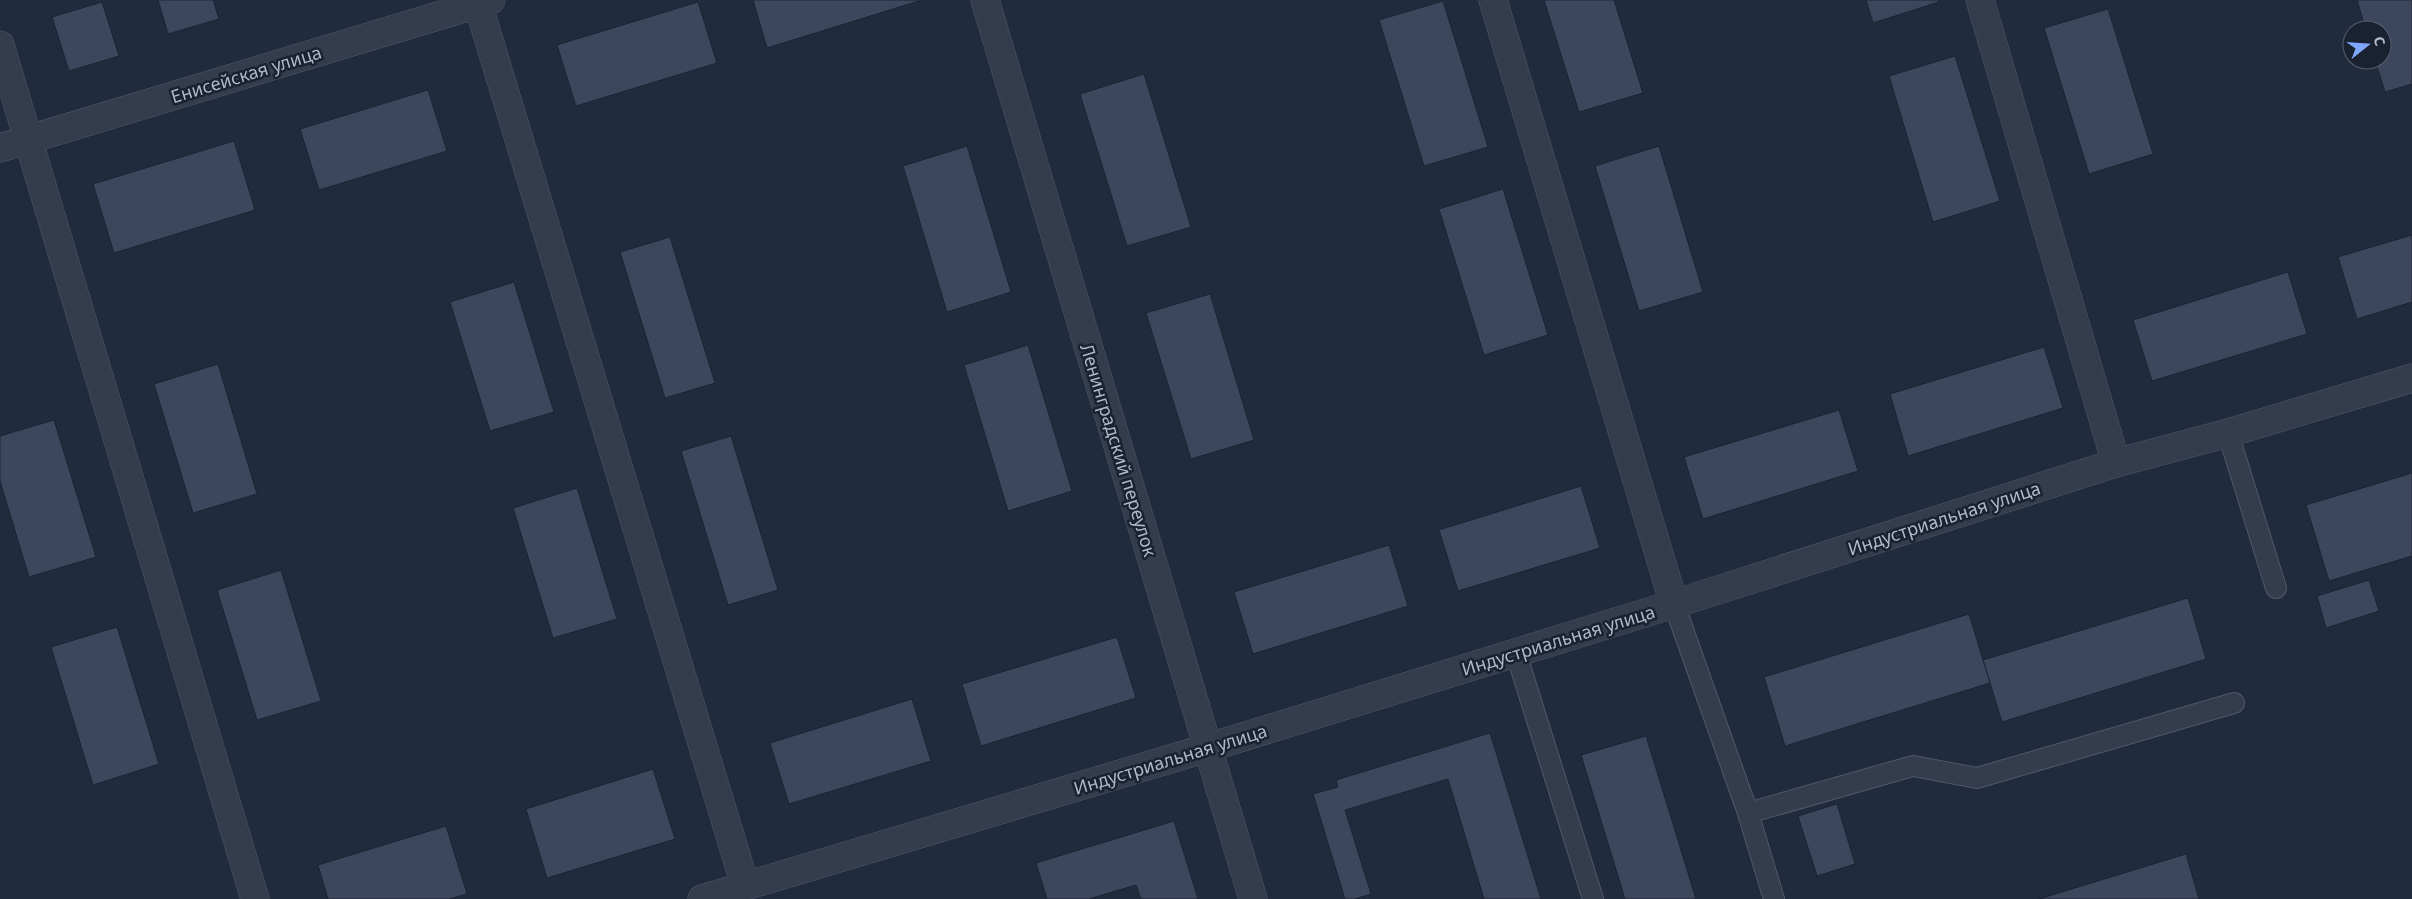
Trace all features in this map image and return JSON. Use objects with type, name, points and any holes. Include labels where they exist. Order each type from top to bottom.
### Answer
[{"type":"street","name":"Ленинградский переулок","points":[[986,0],[1253,899]]},
{"type":"street","points":[[1493,0],[1674,604]]},
{"type":"street","points":[[1980,0],[2116,463]]},
{"type":"street","points":[[484,2],[745,885]]},
{"type":"street","name":"Енисейская улица","points":[[0,148],[484,2]]},
{"type":"street","points":[[0,45],[254,899]]},
{"type":"street","name":"Индустриальная улица","points":[[702,899],[1207,748],[1516,653],[2116,463],[2228,433],[2412,378]]},
{"type":"lane","points":[[2228,433],[2276,588]]},
{"type":"lane","points":[[1674,604],[1748,813],[1774,899]]},
{"type":"lane","points":[[1516,653],[1593,899]]},
{"type":"lane","points":[[1748,813],[1913,766],[1977,778],[2234,703]]},
{"type":"building","points":[[158,0],[213,0],[219,19],[168,34]]},
{"type":"building","points":[[753,0],[922,0],[767,48]]},
{"type":"building","points":[[1544,0],[1614,0],[1643,93],[1579,112]]},
{"type":"building","points":[[1866,0],[1938,0],[1939,2],[1873,23]]},
{"type":"building","points":[[2357,0],[2412,0],[2412,84],[2385,92],[2378,70],[2392,70],[2392,20],[2363,20]]},
{"type":"building","points":[[1443,1],[1488,147],[1424,166],[1379,20]]},
{"type":"building","points":[[102,2],[119,56],[69,71],[52,17]]},
{"type":"building","points":[[698,2],[717,63],[576,106],[557,45]]},
{"type":"building","points":[[2108,9],[2153,154],[2089,174],[2044,28]]},
{"type":"building","points":[[1955,56],[2000,201],[1933,222],[1889,76]]},
{"type":"building","points":[[1144,74],[1191,227],[1127,246],[1080,94]]},
{"type":"building","points":[[428,90],[447,151],[319,190],[300,129]]},
{"type":"building","points":[[234,141],[255,210],[114,253],[93,184]]},
{"type":"building","points":[[967,146],[1011,292],[947,312],[903,166]]},
{"type":"building","points":[[1659,146],[1703,292],[1639,311],[1595,166]]},
{"type":"building","points":[[1503,189],[1548,335],[1484,355],[1439,209]]},
{"type":"building","points":[[2412,235],[2412,302],[2357,319],[2338,257]]},
{"type":"building","points":[[670,237],[715,383],[665,398],[620,252]]},
{"type":"building","points":[[2288,272],[2307,334],[2152,381],[2133,320]]},
{"type":"building","points":[[514,282],[554,412],[490,431],[450,302]]},
{"type":"building","points":[[1210,294],[1254,440],[1191,459],[1146,313]]},
{"type":"building","points":[[1028,345],[1072,491],[1008,511],[964,365]]},
{"type":"building","points":[[2044,347],[2063,408],[1908,456],[1890,394]]},
{"type":"building","points":[[218,364],[257,494],[193,513],[154,384]]},
{"type":"building","points":[[1839,410],[1858,471],[1703,519],[1684,457]]},
{"type":"building","points":[[54,420],[96,557],[29,577],[0,481],[0,436]]},
{"type":"building","points":[[731,436],[778,590],[728,605],[681,451]]},
{"type":"building","points":[[2412,473],[2412,556],[2329,581],[2306,505]]},
{"type":"building","points":[[1581,486],[1600,548],[1458,591],[1439,530]]},
{"type":"building","points":[[577,488],[617,619],[553,638],[513,508]]},
{"type":"building","points":[[1389,545],[1408,606],[1253,654],[1234,592]]},
{"type":"building","points":[[281,570],[321,701],[257,720],[217,590]]},
{"type":"building","points":[[2369,580],[2379,611],[2326,628],[2317,596]]},
{"type":"building","points":[[2188,598],[2206,659],[2002,722],[1983,660]]},
{"type":"building","points":[[1969,614],[1990,683],[1785,746],[1764,677]]},
{"type":"building","points":[[117,627],[159,764],[93,785],[51,647]]},
{"type":"building","points":[[1117,637],[1136,698],[981,746],[962,684]]},
{"type":"building","points":[[912,699],[931,761],[789,804],[770,743]]},
{"type":"building","points":[[1490,733],[1541,899],[1484,899],[1448,779],[1345,810],[1371,894],[1355,899],[1345,899],[1313,794],[1338,787],[1336,780]]},
{"type":"building","points":[[1646,736],[1696,899],[1625,899],[1581,755]]},
{"type":"building","points":[[653,769],[675,839],[547,878],[526,809]]},
{"type":"building","points":[[1837,804],[1855,864],[1817,876],[1798,816]]},
{"type":"building","points":[[1174,821],[1198,899],[1141,899],[1136,885],[1089,899],[1047,899],[1036,863]]},
{"type":"building","points":[[446,826],[467,894],[449,899],[328,899],[318,865]]},
{"type":"building","points":[[2186,854],[2199,899],[2039,899]]}]
